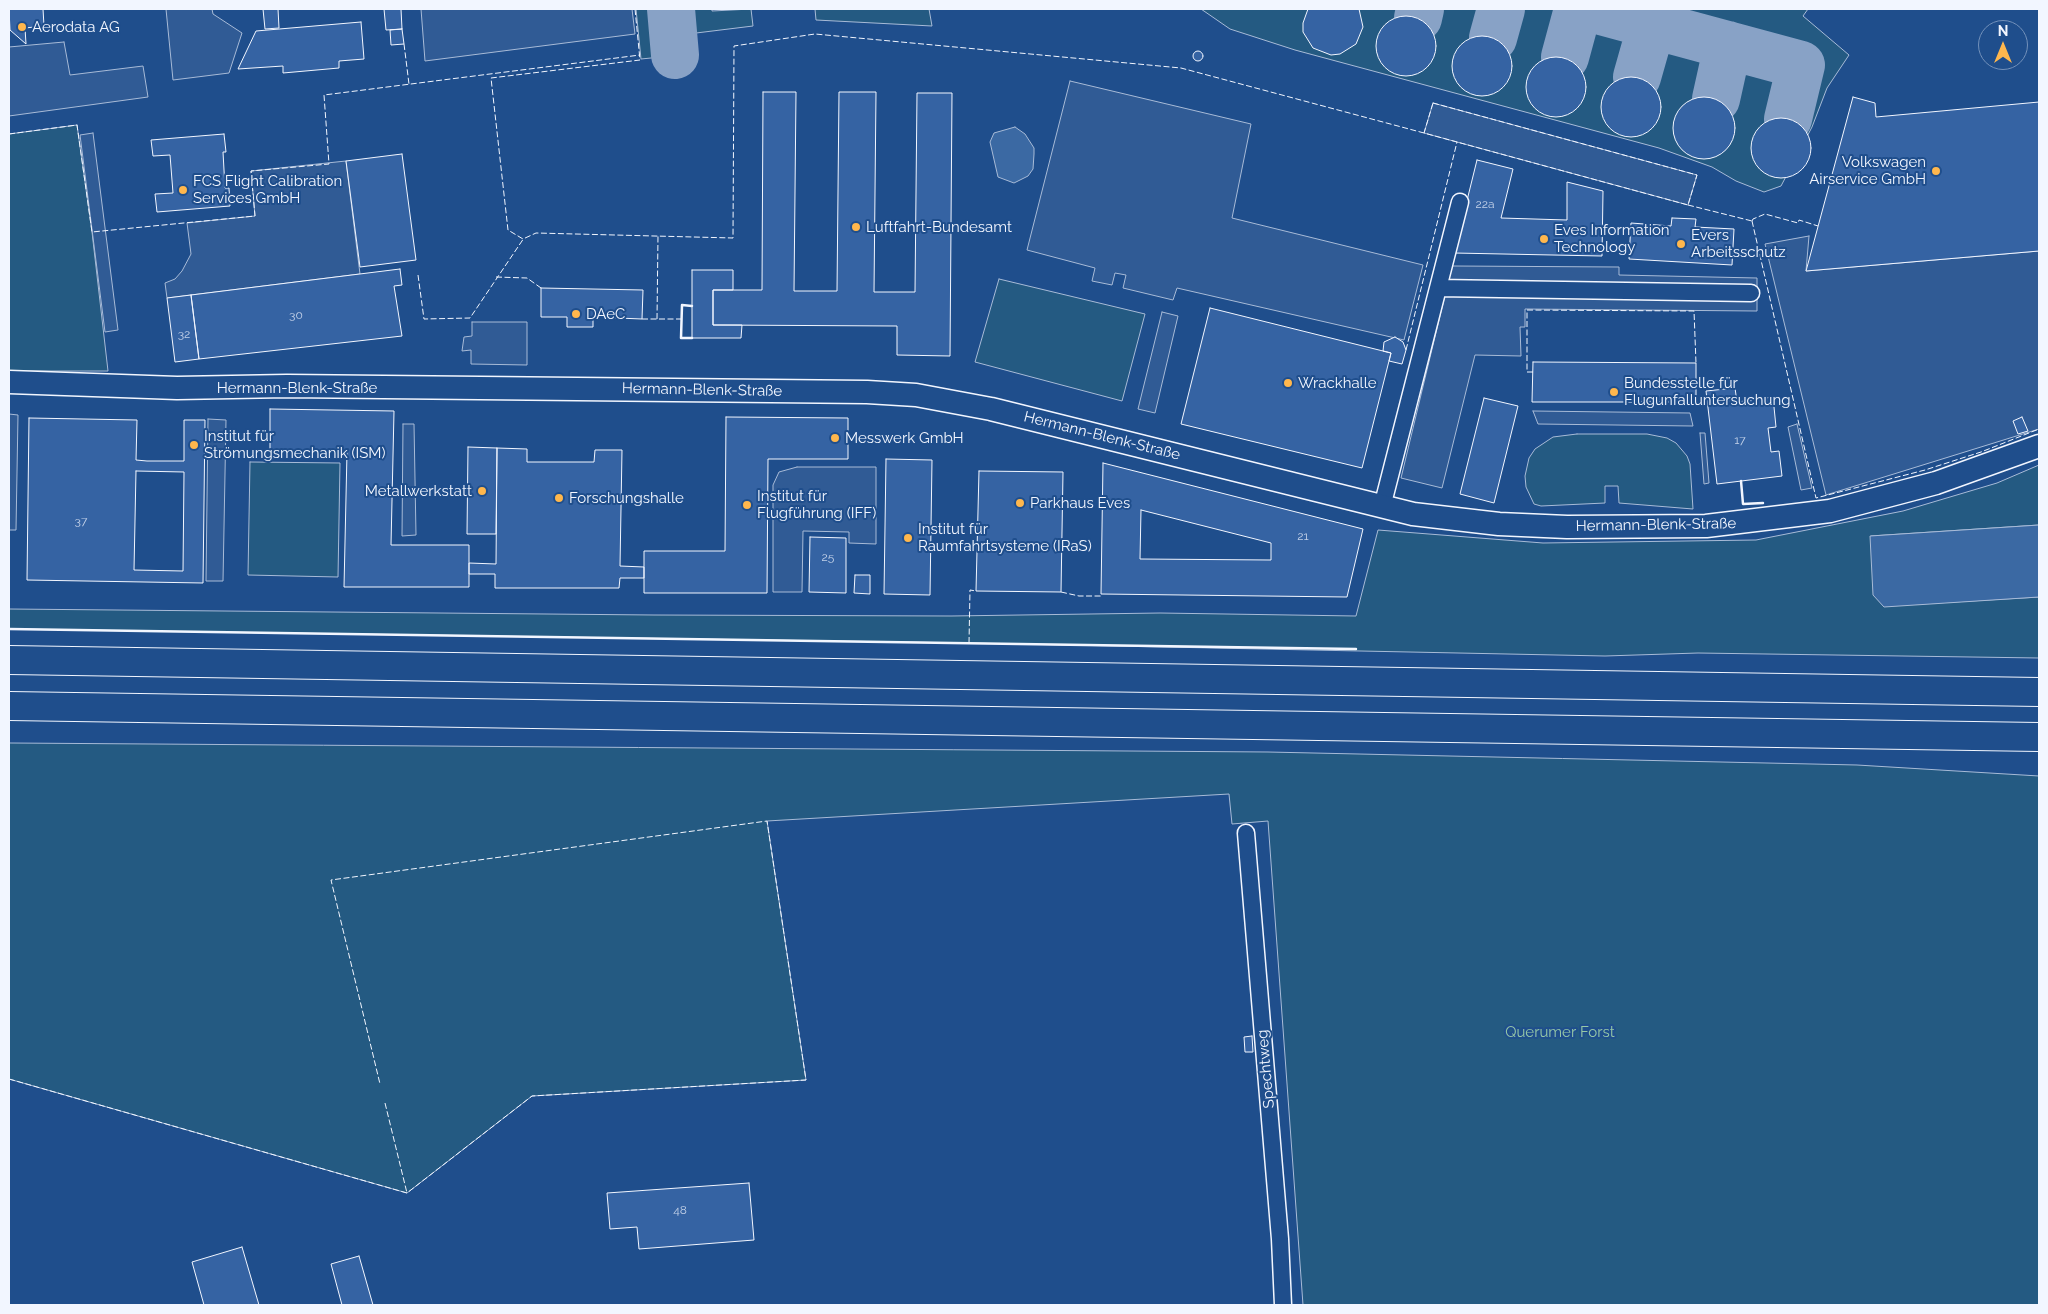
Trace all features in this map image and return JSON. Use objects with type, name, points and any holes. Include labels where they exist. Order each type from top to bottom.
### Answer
[{"type":"highway","points":[[9,660],[2039,692]]},
{"type":"highway","points":[[9,706],[2039,738]]},
{"type":"street","points":[[1382,507],[1460,202]]},
{"type":"street","points":[[1438,288],[1751,293]]},
{"type":"street","name":"Hermann-Blenk-Straße","points":[[9,382],[185,389],[287,386],[868,392],[916,395],[1009,413],[1382,507],[1432,517],[1515,525],[1609,528],[1722,525],[1830,511],[1969,473],[2039,446]]},
{"type":"street","name":"Spechtweg","points":[[1246,833],[1280,1229],[1283,1305]]},
{"type":"green space","points":[[636,9],[657,9],[661,57],[641,59]]},
{"type":"green space","points":[[686,9],[712,9],[712,11],[751,9],[753,26],[688,34]]},
{"type":"green space","points":[[815,9],[929,9],[932,26],[816,20]]},
{"type":"green space","points":[[1201,9],[1808,9],[1803,16],[1849,55],[1827,88],[1812,127],[1781,186],[1764,192],[1736,181],[1712,167],[1659,148],[1295,50],[1230,29]]},
{"type":"green space","points":[[77,125],[92,232],[108,371],[9,371],[9,134]]},
{"type":"green space","points":[[999,279],[1145,314],[1122,401],[975,362]]},
{"type":"green space","points":[[1577,434],[1647,434],[1667,438],[1676,443],[1687,456],[1690,464],[1693,509],[1619,503],[1618,486],[1605,486],[1605,503],[1541,506],[1534,504],[1526,487],[1525,476],[1529,458],[1535,449],[1553,437]]},
{"type":"green space","points":[[250,462],[340,463],[338,577],[248,575]]},
{"type":"green space","points":[[2039,465],[2039,525],[1871,536],[1884,606],[2039,597],[2039,658],[1698,653],[1605,656],[969,643],[9,629],[9,609],[653,615],[951,616],[1160,613],[1356,616],[1378,530],[1543,543],[1756,540],[1903,511],[1997,483]]},
{"type":"green space","name":"Querumer Forst","points":[[9,743],[1268,752],[1857,765],[2039,776],[2039,1305],[1303,1305],[1268,821],[1232,824],[1229,794],[767,821],[806,1080],[532,1096],[407,1193],[9,1079]]},
{"type":"shaded area","points":[[166,9],[212,9],[213,14],[242,33],[229,73],[173,80]]},
{"type":"shaded area","points":[[421,9],[632,9],[635,34],[425,61]]},
{"type":"shaded area","points":[[64,42],[70,75],[143,66],[148,97],[9,116],[9,47]]},
{"type":"shaded area","points":[[1070,81],[1251,124],[1232,218],[1423,265],[1404,340],[1177,288],[1173,300],[1123,288],[1126,275],[1115,273],[1112,285],[1092,281],[1095,268],[1027,250]]},
{"type":"shaded area","points":[[1433,103],[1697,175],[1688,205],[1424,133]]},
{"type":"shaded area","points":[[1015,127],[1025,134],[1034,148],[1034,154],[1033,169],[1028,176],[1014,183],[998,177],[990,142],[994,133]]},
{"type":"shaded area","points":[[93,133],[118,330],[105,332],[80,135]]},
{"type":"shaded area","points":[[346,161],[360,274],[167,298],[165,283],[175,279],[182,271],[191,254],[187,223],[255,216],[251,171]]},
{"type":"shaded area","points":[[1809,236],[1806,271],[2039,251],[2039,429],[1826,495],[1765,244]]},
{"type":"shaded area","points":[[1452,266],[1619,267],[1619,275],[1757,278],[1757,311],[1525,309],[1525,327],[1520,327],[1521,356],[1475,355],[1442,488],[1401,478]]},
{"type":"shaded area","points":[[1162,312],[1178,316],[1155,413],[1138,409]]},
{"type":"shaded area","points":[[472,322],[527,322],[527,365],[471,364],[471,350],[462,351],[464,337],[472,336]]},
{"type":"shaded area","points":[[1533,411],[1690,413],[1693,426],[1538,424]]},
{"type":"shaded area","points":[[9,414],[18,415],[16,530],[9,530]]},
{"type":"shaded area","points":[[208,419],[226,420],[223,581],[206,581]]},
{"type":"shaded area","points":[[403,424],[414,424],[416,535],[402,536]]},
{"type":"shaded area","points":[[1797,424],[1812,488],[1801,490],[1788,427]]},
{"type":"shaded area","points":[[1700,433],[1705,433],[1709,483],[1704,484]]},
{"type":"shaded area","points":[[797,467],[876,467],[876,544],[849,543],[849,532],[803,531],[802,592],[773,592],[773,485],[779,472]]},
{"type":"shaded area","points":[[2039,525],[2039,597],[1884,607],[1873,595],[1870,536]]},
{"type":"building","name":"Aerodata AG","points":[[9,9],[43,9],[44,26],[25,28],[26,44],[10,30]]},
{"type":"building","points":[[263,9],[278,9],[279,28],[265,29]]},
{"type":"building","points":[[384,9],[401,9],[402,29],[386,30]]},
{"type":"building","points":[[1308,9],[1359,9],[1363,27],[1356,44],[1340,54],[1331,55],[1313,48],[1303,32],[1303,23]]},
{"type":"building","points":[[1400,16],[1412,16],[1423,21],[1431,29],[1436,40],[1434,58],[1423,71],[1412,76],[1400,76],[1389,71],[1381,63],[1376,52],[1376,40],[1381,29],[1389,21]]},
{"type":"building","points":[[361,22],[364,59],[339,61],[339,68],[283,73],[283,66],[238,69],[256,31]]},
{"type":"building","points":[[402,29],[404,44],[391,45],[390,30]]},
{"type":"building","points":[[1476,36],[1488,36],[1499,41],[1507,49],[1512,60],[1510,78],[1499,91],[1488,96],[1476,96],[1465,91],[1457,83],[1452,72],[1452,60],[1457,49],[1465,41]]},
{"type":"building","points":[[1196,51],[1200,51],[1203,56],[1202,60],[1196,61],[1193,58],[1193,54]]},
{"type":"building","points":[[1550,57],[1562,57],[1573,62],[1581,70],[1586,81],[1584,99],[1573,112],[1562,117],[1550,117],[1539,112],[1531,104],[1526,93],[1526,81],[1531,70],[1539,62]]},
{"type":"building","points":[[1625,77],[1637,77],[1653,85],[1659,95],[1661,107],[1659,119],[1653,129],[1637,137],[1625,137],[1609,129],[1601,113],[1601,101],[1609,85]]},
{"type":"building","name":"Luftfahrt-Bundesamt","points":[[763,92],[796,92],[794,291],[837,291],[839,92],[876,92],[874,292],[915,292],[917,93],[952,93],[950,356],[897,355],[897,326],[713,325],[713,290],[762,290]]},
{"type":"building","points":[[1704,97],[1716,100],[1726,106],[1732,116],[1735,128],[1732,140],[1726,150],[1716,156],[1704,159],[1692,156],[1682,150],[1676,140],[1673,128],[1676,116],[1682,106],[1692,100]]},
{"type":"building","name":"Volkswagen Airservice GmbH","points":[[1853,97],[1875,103],[1876,117],[2039,102],[2039,251],[1806,271]]},
{"type":"building","points":[[1775,118],[1787,118],[1798,123],[1806,131],[1811,142],[1809,160],[1798,173],[1787,178],[1775,178],[1764,173],[1756,165],[1751,154],[1751,142],[1756,131],[1764,123]]},
{"type":"building","points":[[224,134],[226,152],[223,152],[225,188],[229,188],[230,206],[157,212],[155,194],[173,193],[170,155],[153,156],[151,140]]},
{"type":"building","points":[[402,154],[416,260],[360,267],[346,161]]},
{"type":"building","points":[[1477,160],[1513,169],[1501,218],[1567,220],[1567,182],[1603,191],[1602,256],[1454,253]]},
{"type":"building","name":"Evers Arbeitsschutz","points":[[1672,218],[1696,219],[1695,227],[1734,229],[1732,265],[1629,259],[1631,223],[1671,226]]},
{"type":"building","points":[[400,269],[402,285],[394,286],[402,336],[199,359],[191,295]]},
{"type":"building","points":[[692,270],[733,270],[733,290],[713,290],[713,325],[742,325],[741,338],[692,338]]},
{"type":"building","points":[[541,288],[643,290],[642,319],[593,317],[593,327],[567,327],[567,317],[541,317]]},
{"type":"building","points":[[191,295],[199,359],[175,362],[167,298]]},
{"type":"building","name":"Wrackhalle","points":[[1210,308],[1391,353],[1362,468],[1181,424]]},
{"type":"building","points":[[1395,337],[1403,342],[1406,350],[1402,364],[1389,361],[1391,353],[1383,351],[1384,342]]},
{"type":"building","name":"Bundesstelle für Flugunfalluntersuchung","points":[[1533,362],[1696,363],[1696,402],[1532,402]]},
{"type":"building","points":[[1735,388],[1737,402],[1773,397],[1776,427],[1768,428],[1771,452],[1779,451],[1782,476],[1717,484],[1706,391]]},
{"type":"building","points":[[1484,398],[1518,406],[1494,503],[1460,494]]},
{"type":"building","points":[[270,409],[394,411],[391,545],[469,545],[469,587],[344,587],[347,452],[270,452]]},
{"type":"building","name":"Institut für Flugführung (IFF)","points":[[726,417],[848,418],[848,459],[768,459],[767,593],[644,593],[644,551],[725,551]]},
{"type":"building","points":[[2022,417],[2028,431],[2018,434],[2013,421]]},
{"type":"building","points":[[29,418],[137,420],[136,460],[147,461],[184,461],[184,420],[205,420],[203,583],[27,580]],"holes":[[[136,471],[184,472],[183,571],[134,570]]]},
{"type":"building","name":"Metallwerkstatt","points":[[468,447],[497,448],[496,534],[467,534]]},
{"type":"building","name":"Forschungshalle","points":[[497,448],[527,449],[527,462],[594,462],[595,450],[622,450],[620,566],[644,567],[644,578],[620,578],[619,588],[495,588],[495,574],[469,574],[469,563],[496,564]]},
{"type":"building","name":"Institut für Raumfahrtsysteme (IRaS)","points":[[886,459],[932,460],[930,595],[884,594]]},
{"type":"building","points":[[1103,463],[1363,529],[1347,597],[1101,594]],"holes":[[[1141,510],[1271,543],[1271,560],[1140,559]]]},
{"type":"building","name":"Parkhaus Eves","points":[[979,471],[1063,472],[1061,592],[976,591]]},
{"type":"building","points":[[810,537],[846,538],[846,593],[809,592]]},
{"type":"building","points":[[855,575],[870,575],[870,594],[854,593]]},
{"type":"building","points":[[1252,1036],[1253,1052],[1245,1052],[1244,1037]]},
{"type":"building","points":[[749,1183],[754,1240],[639,1249],[637,1227],[610,1229],[607,1193]]},
{"type":"building","points":[[242,1247],[259,1305],[204,1305],[192,1262]]},
{"type":"building","points":[[359,1256],[373,1305],[342,1305],[331,1264]]},
{"type":"taxiway","points":[[671,9],[675,55]]},
{"type":"taxiway","points":[[1418,18],[1420,9]]},
{"type":"taxiway","points":[[1493,38],[1501,9]]},
{"type":"taxiway","points":[[1565,57],[1578,9]]},
{"type":"taxiway","points":[[1594,9],[1801,65],[1788,119]]},
{"type":"taxiway","points":[[1637,77],[1652,24]]},
{"type":"taxiway","points":[[1716,99],[1728,45]]},
{"type":"fence","points":[[635,9],[640,60],[491,78],[508,230],[523,239],[536,233],[733,238],[734,46],[815,34],[1181,68],[1424,133]]},
{"type":"fence","points":[[404,44],[409,84]]},
{"type":"fence","points":[[9,134],[77,125],[92,232],[255,216],[251,171],[329,164],[324,95],[640,55]]},
{"type":"fence","points":[[1433,103],[1697,175],[1688,205],[1424,133],[1433,103]]},
{"type":"fence","points":[[1406,350],[1457,142]]},
{"type":"fence","points":[[1688,205],[1752,221]]},
{"type":"fence","points":[[1752,221],[1765,214],[1798,223],[1799,220],[1818,226]]},
{"type":"fence","points":[[1752,221],[1816,498],[1925,470],[1981,452],[2039,429]]},
{"type":"fence","points":[[657,319],[658,236]]},
{"type":"fence","points":[[418,275],[424,319],[470,318],[524,238]]},
{"type":"fence","points":[[496,277],[527,278],[541,288]]},
{"type":"fence","points":[[1533,372],[1527,372],[1527,310],[1694,311],[1696,363]]},
{"type":"fence","points":[[642,319],[681,319]]},
{"type":"fence","points":[[969,643],[970,590],[976,591]]},
{"type":"fence","points":[[1061,592],[1079,596],[1101,596],[1101,594]]},
{"type":"fence","points":[[9,1079],[407,1193],[532,1096],[806,1080],[767,821],[331,880],[380,1084]]},
{"type":"fence","points":[[385,1103],[407,1193]]},
{"type":"wall","points":[[692,306],[682,305],[681,338],[692,338]]},
{"type":"wall","points":[[1741,481],[1743,504],[1763,503]]},
{"type":"wall","points":[[9,629],[1356,649]]},
{"type":"place","name":"Aerodata AG","points":[[22,27]]},
{"type":"place","name":"Volkswagen Airservice GmbH","points":[[1936,171]]},
{"type":"place","name":"FCS Flight Calibration Services GmbH","points":[[183,190]]},
{"type":"place","name":"Luftfahrt-Bundesamt","points":[[856,227]]},
{"type":"place","name":"Eves Information Technology","points":[[1544,239]]},
{"type":"place","name":"Evers Arbeitsschutz","points":[[1681,244]]},
{"type":"place","name":"DAeC","points":[[576,314]]},
{"type":"place","name":"Wrackhalle","points":[[1288,383]]},
{"type":"place","name":"Bundesstelle für Flugunfalluntersuchung","points":[[1614,392]]},
{"type":"place","name":"Messwerk GmbH","points":[[835,438]]},
{"type":"place","name":"Institut für Strömungsmechanik (ISM)","points":[[194,445]]},
{"type":"place","name":"Metallwerkstatt","points":[[482,491]]},
{"type":"place","name":"Forschungshalle","points":[[559,498]]},
{"type":"place","name":"Parkhaus Eves","points":[[1020,503]]},
{"type":"place","name":"Institut für Flugführung (IFF)","points":[[747,505]]},
{"type":"place","name":"Institut für Raumfahrtsysteme (IRaS)","points":[[908,538]]}]
